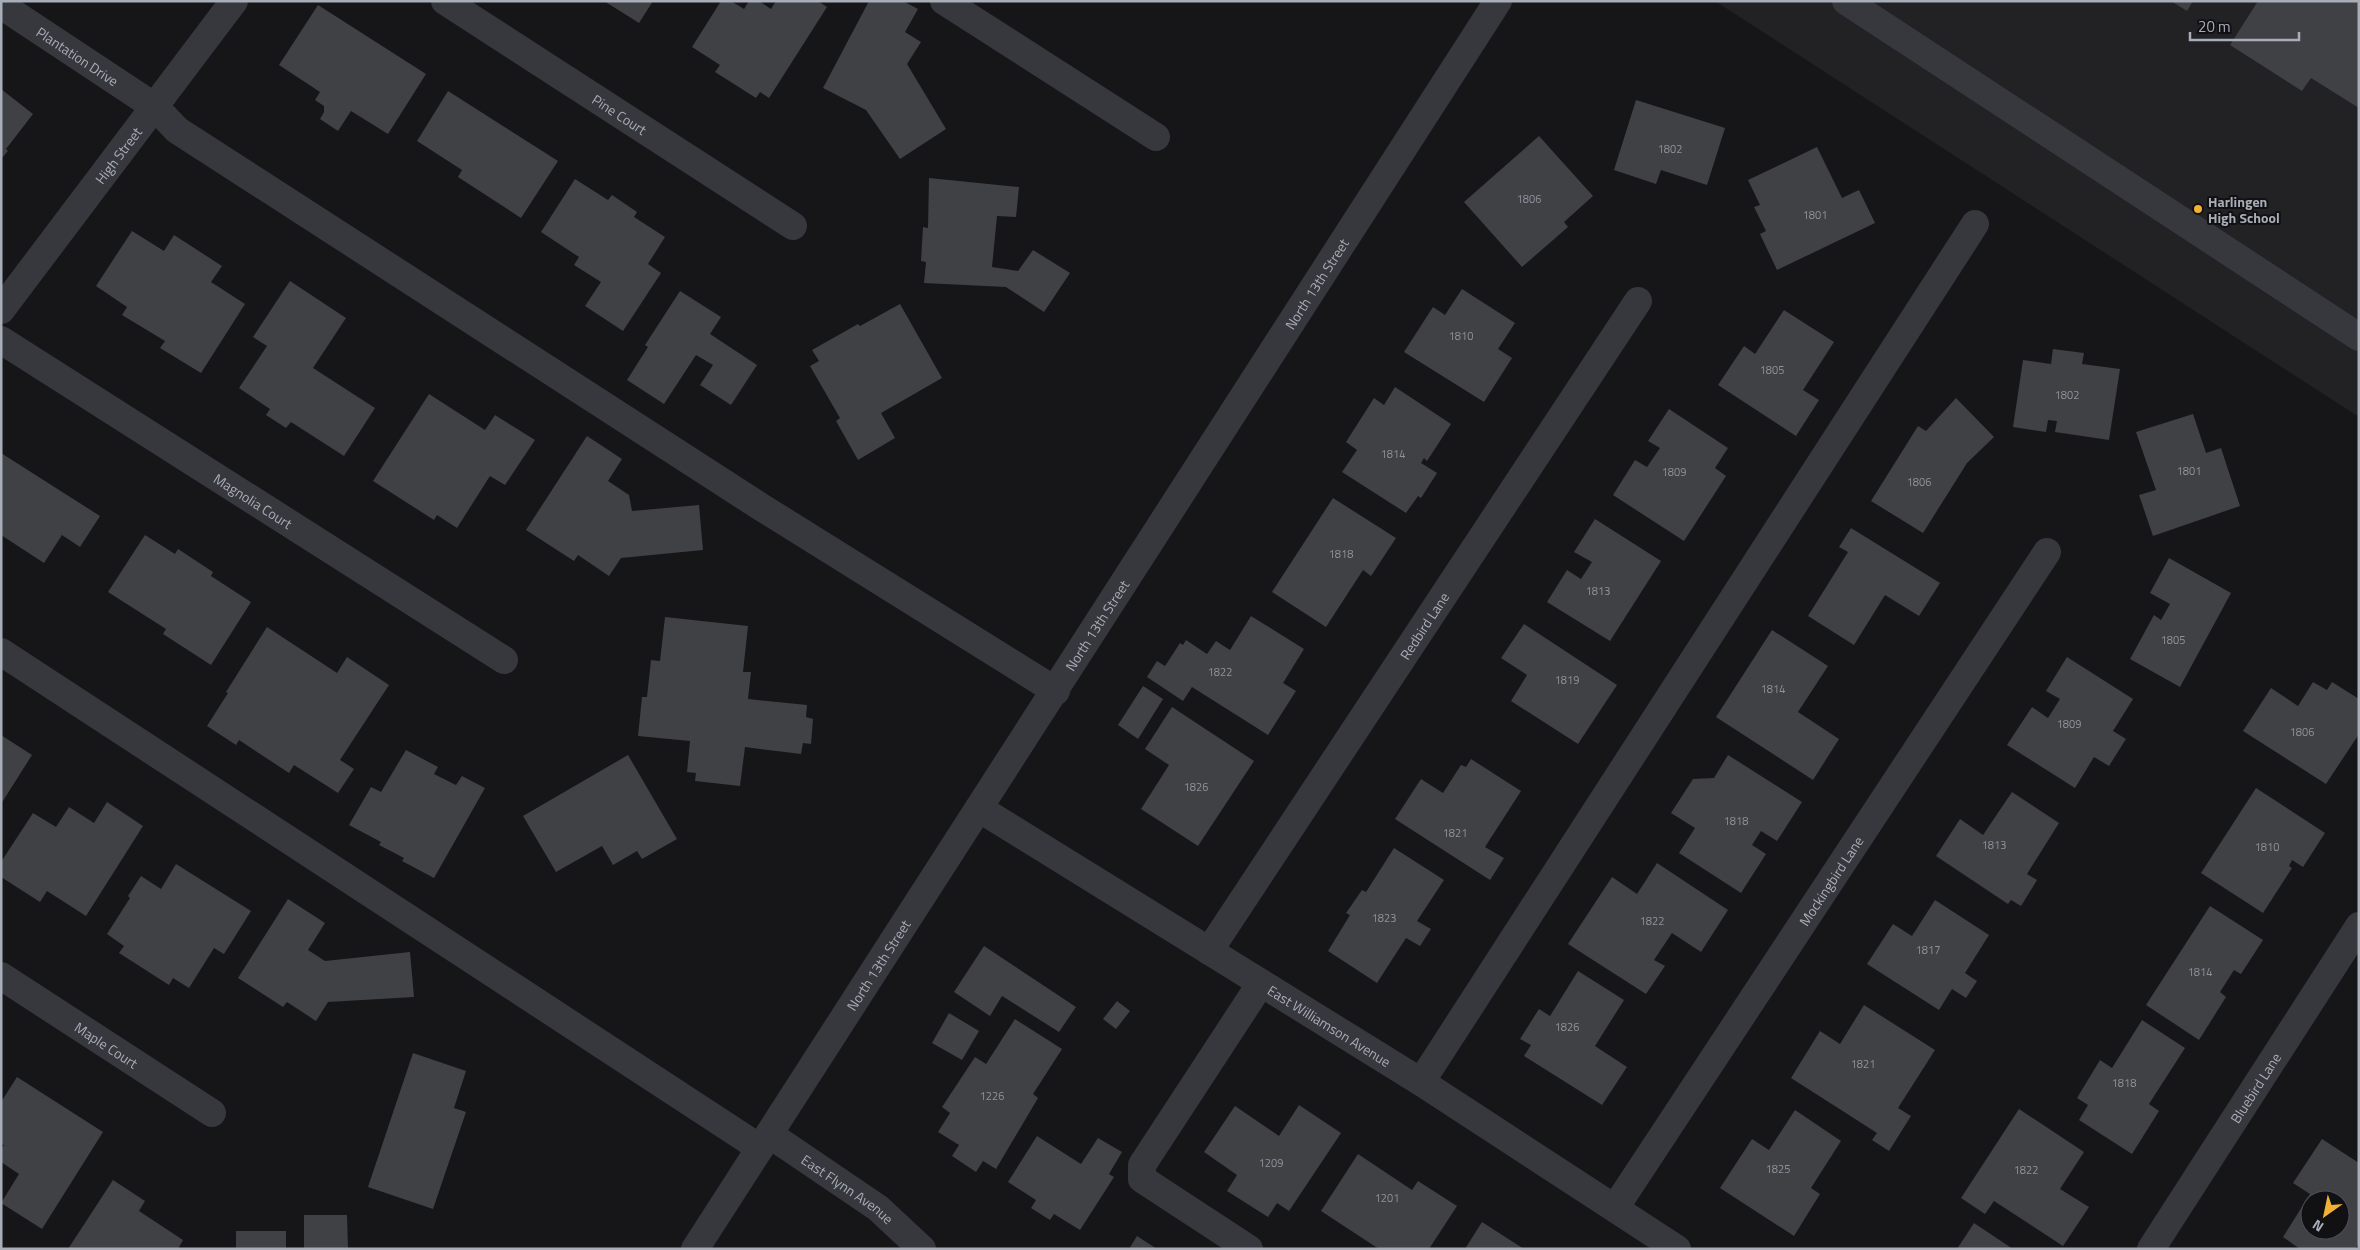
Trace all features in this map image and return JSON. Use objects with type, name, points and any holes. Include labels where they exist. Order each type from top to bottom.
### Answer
[{"type":"street","name":"High Street","points":[[1,310],[234,1]]},
{"type":"street","name":"Pine Court","points":[[445,1],[793,226]]},
{"type":"street","points":[[944,1],[1156,137]]},
{"type":"street","name":"North 13th Street","points":[[695,1249],[1056,691],[1498,1]]},
{"type":"street","points":[[1846,1],[2359,337]]},
{"type":"street","name":"Plantation Drive","points":[[1,5],[155,107],[185,136],[761,507],[1056,691]]},
{"type":"street","points":[[1421,1082],[1975,224]]},
{"type":"street","name":"Redbird Lane","points":[[1209,951],[1638,301]]},
{"type":"street","name":"Magnolia Court","points":[[1,340],[504,660]]},
{"type":"street","name":"Mockingbird Lane","points":[[1615,1208],[2047,552]]},
{"type":"street","name":"East Flynn Avenue","points":[[1,652],[765,1141],[878,1208],[922,1249]]},
{"type":"street","name":"East Williamson Avenue","points":[[980,809],[1421,1082],[1676,1249]]},
{"type":"street","name":"Bluebird Lane","points":[[2151,1249],[2359,926]]},
{"type":"street","name":"Maple Court","points":[[1,976],[212,1113]]},
{"type":"street","points":[[1250,1249],[1142,1179],[1142,1165],[1261,983]]},
{"type":"shaded area","name":"Harlingen High School","points":[[1715,1],[2359,1],[2359,417]]},
{"type":"building","points":[[604,1],[653,1],[639,23]]},
{"type":"building","points":[[721,1],[731,1],[744,9],[749,1],[759,1],[771,9],[776,1],[818,1],[827,7],[769,98],[760,92],[756,98],[715,72],[720,65],[692,47]]},
{"type":"building","points":[[869,1],[903,1],[918,9],[905,32],[921,42],[907,64],[946,129],[900,159],[866,110],[823,88]]},
{"type":"building","points":[[2171,1],[2193,1],[2187,11]]},
{"type":"building","points":[[2258,1],[2359,1],[2359,108],[2311,78],[2302,91],[2230,45]]},
{"type":"building","points":[[318,5],[426,74],[388,134],[351,111],[338,131],[320,119],[324,112],[324,106],[315,100],[320,92],[279,65]]},
{"type":"building","points":[[1,89],[33,114],[6,149],[8,151],[1,159]]},
{"type":"building","points":[[448,91],[558,161],[521,218],[458,177],[462,170],[417,141]]},
{"type":"building","points":[[1636,100],[1725,128],[1707,185],[1661,170],[1656,184],[1614,170]]},
{"type":"building","points":[[1539,136],[1593,196],[1564,222],[1568,227],[1522,267],[1464,202]]},
{"type":"building","points":[[1817,147],[1842,198],[1859,190],[1875,223],[1777,270],[1760,234],[1766,231],[1754,207],[1760,205],[1748,180]]},
{"type":"building","points":[[929,178],[1019,187],[1016,217],[997,216],[992,267],[1018,271],[1033,250],[1070,273],[1044,312],[1006,287],[924,283],[926,262],[921,261],[923,227],[928,228]]},
{"type":"building","points":[[575,179],[608,200],[612,195],[637,212],[634,217],[665,237],[648,264],[661,273],[623,331],[585,306],[601,282],[574,265],[579,257],[541,232]]},
{"type":"building","points":[[132,231],[164,251],[174,235],[222,266],[211,282],[245,304],[201,373],[160,348],[165,341],[122,315],[127,307],[96,286]]},
{"type":"building","points":[[290,281],[346,318],[313,368],[375,408],[344,456],[291,422],[286,428],[266,415],[270,409],[239,388],[267,346],[253,337]]},
{"type":"building","points":[[1462,289],[1515,323],[1498,349],[1512,358],[1484,402],[1404,352],[1433,307],[1445,315]]},
{"type":"building","points":[[680,291],[721,317],[710,334],[757,365],[731,405],[700,385],[713,365],[696,355],[664,404],[627,380],[648,347],[645,345]]},
{"type":"building","points":[[900,304],[942,378],[881,413],[895,438],[858,460],[836,421],[840,418],[810,366],[819,361],[812,350],[858,324],[860,326]]},
{"type":"building","points":[[1784,310],[1834,342],[1803,390],[1819,400],[1796,436],[1718,385],[1744,346],[1755,354]]},
{"type":"building","points":[[2053,349],[2084,353],[2082,364],[2120,369],[2109,440],[2055,432],[2057,421],[2048,420],[2046,432],[2013,427],[2023,360],[2051,364]]},
{"type":"building","points":[[1395,387],[1451,424],[1427,461],[1424,458],[1421,463],[1437,473],[1421,498],[1418,496],[1406,513],[1342,472],[1357,450],[1346,442],[1374,398],[1384,405]]},
{"type":"building","points":[[429,394],[485,430],[495,415],[535,440],[505,485],[490,476],[457,528],[437,515],[434,520],[373,481]]},
{"type":"building","points":[[1956,398],[1994,437],[1967,463],[1923,533],[1871,501],[1918,426],[1926,431]]},
{"type":"building","points":[[1669,409],[1728,448],[1715,468],[1726,476],[1684,541],[1613,495],[1635,460],[1647,467],[1660,448],[1648,441]]},
{"type":"building","points":[[2193,414],[2206,453],[2221,448],[2240,506],[2153,536],[2139,495],[2156,490],[2136,432]]},
{"type":"building","points":[[587,436],[622,459],[608,481],[629,495],[632,511],[699,505],[703,550],[621,558],[609,576],[578,555],[574,561],[526,530]]},
{"type":"building","points":[[1,453],[100,516],[80,547],[62,535],[44,563],[1,535]]},
{"type":"building","points":[[1333,498],[1396,538],[1371,576],[1363,570],[1326,627],[1272,592]]},
{"type":"building","points":[[1595,519],[1661,561],[1610,641],[1547,602],[1567,570],[1581,579],[1592,562],[1574,552]]},
{"type":"building","points":[[1851,528],[1940,583],[1919,616],[1885,595],[1854,645],[1808,616],[1848,552],[1839,547]]},
{"type":"building","points":[[145,535],[175,554],[178,549],[213,572],[211,576],[251,602],[211,665],[163,634],[166,629],[108,592]]},
{"type":"building","points":[[2169,558],[2231,593],[2180,687],[2130,659],[2154,615],[2161,620],[2170,604],[2150,593]]},
{"type":"building","points":[[1251,616],[1304,649],[1283,683],[1296,691],[1268,735],[1192,687],[1183,701],[1147,677],[1157,661],[1165,666],[1180,643],[1183,645],[1186,640],[1207,654],[1216,641],[1230,650]]},
{"type":"building","points":[[665,617],[748,626],[743,672],[751,672],[748,699],[807,705],[806,717],[813,719],[811,744],[803,743],[801,754],[745,747],[740,786],[695,781],[696,773],[687,772],[690,741],[638,736],[642,697],[647,697],[651,660],[660,661]]},
{"type":"building","points":[[1524,624],[1617,685],[1578,744],[1511,701],[1527,675],[1501,658]]},
{"type":"building","points":[[267,627],[337,673],[347,657],[389,685],[340,760],[354,769],[338,793],[294,765],[289,773],[239,740],[236,745],[207,726]]},
{"type":"building","points":[[1772,630],[1828,666],[1798,712],[1839,739],[1813,780],[1716,717]]},
{"type":"building","points":[[2067,657],[2133,699],[2113,731],[2126,739],[2109,766],[2094,757],[2075,788],[2007,745],[2032,707],[2048,718],[2060,699],[2046,691]]},
{"type":"building","points":[[2313,682],[2327,690],[2332,682],[2359,699],[2359,734],[2326,784],[2243,731],[2271,688],[2298,706]]},
{"type":"building","points":[[1143,686],[1163,699],[1138,739],[1118,725]]},
{"type":"building","points":[[1172,707],[1254,761],[1198,846],[1141,809],[1169,765],[1145,749]]},
{"type":"building","points":[[1,735],[32,755],[1,804]]},
{"type":"building","points":[[406,750],[438,767],[434,774],[456,785],[462,776],[485,788],[434,878],[402,861],[404,858],[379,845],[381,842],[349,825],[371,787],[381,792]]},
{"type":"building","points":[[628,755],[677,839],[642,859],[637,851],[613,865],[602,846],[556,872],[523,816]]},
{"type":"building","points":[[1728,755],[1802,802],[1777,841],[1761,831],[1752,845],[1766,854],[1741,893],[1679,853],[1695,828],[1671,813],[1693,779],[1714,778]]},
{"type":"building","points":[[1471,759],[1521,791],[1485,847],[1504,858],[1490,880],[1395,819],[1421,779],[1443,793],[1461,765],[1466,767]]},
{"type":"building","points":[[2256,788],[2325,833],[2303,867],[2292,860],[2289,866],[2292,868],[2263,913],[2201,873]]},
{"type":"building","points":[[2012,792],[2059,823],[2027,874],[2037,880],[2021,906],[2011,900],[2008,904],[1936,856],[1960,819],[1983,835]]},
{"type":"building","points":[[107,802],[143,826],[86,916],[47,891],[40,902],[1,877],[1,862],[33,813],[56,827],[69,807],[94,823]]},
{"type":"building","points":[[1394,848],[1444,880],[1417,921],[1431,929],[1420,946],[1406,938],[1377,983],[1328,951],[1350,915],[1346,913],[1362,890],[1366,892]]},
{"type":"building","points":[[1657,863],[1728,910],[1701,952],[1672,933],[1654,960],[1665,966],[1646,994],[1568,944],[1612,877],[1637,894]]},
{"type":"building","points":[[176,864],[251,911],[224,954],[214,948],[189,988],[173,978],[169,985],[119,953],[124,946],[107,934],[130,898],[128,896],[141,876],[161,889]]},
{"type":"building","points":[[288,899],[325,923],[308,950],[325,961],[410,952],[414,997],[328,1002],[316,1021],[287,1002],[283,1007],[238,978]]},
{"type":"building","points":[[1935,900],[1989,935],[1965,973],[1977,981],[1966,998],[1952,989],[1939,1010],[1867,964],[1893,924],[1912,936]]},
{"type":"building","points":[[2210,906],[2263,940],[2241,974],[2234,970],[2220,992],[2226,997],[2199,1040],[2146,1005]]},
{"type":"building","points":[[984,946],[1076,1007],[1059,1032],[1002,996],[990,1016],[954,992]]},
{"type":"building","points":[[1578,971],[1624,1000],[1595,1046],[1627,1067],[1602,1105],[1524,1056],[1531,1045],[1520,1039],[1539,1009],[1550,1016]]},
{"type":"building","points":[[1117,1001],[1130,1011],[1116,1029],[1103,1019]]},
{"type":"building","points":[[1864,1005],[1935,1050],[1898,1108],[1911,1116],[1889,1151],[1872,1140],[1877,1133],[1791,1078],[1820,1031],[1840,1044]]},
{"type":"building","points":[[949,1013],[979,1031],[962,1060],[932,1043]]},
{"type":"building","points":[[1015,1019],[1062,1049],[1033,1094],[1038,1098],[996,1169],[983,1161],[976,1172],[952,1156],[959,1145],[938,1132],[950,1113],[942,1107],[975,1057],[986,1064]]},
{"type":"building","points":[[2142,1020],[2185,1048],[2149,1104],[2159,1111],[2132,1154],[2079,1120],[2088,1105],[2077,1098],[2100,1060],[2112,1068]]},
{"type":"building","points":[[413,1053],[466,1071],[454,1108],[466,1112],[433,1209],[368,1187]]},
{"type":"building","points":[[17,1077],[103,1132],[42,1229],[1,1203],[19,1174],[1,1162],[1,1149],[4,1145],[1,1144],[1,1102]]},
{"type":"building","points":[[1299,1105],[1341,1133],[1289,1211],[1277,1203],[1268,1217],[1227,1191],[1237,1175],[1204,1152],[1235,1106],[1279,1136]]},
{"type":"building","points":[[2019,1109],[2084,1152],[2060,1189],[2089,1207],[2063,1246],[1994,1201],[1985,1214],[1961,1198]]},
{"type":"building","points":[[1795,1110],[1841,1141],[1811,1188],[1820,1194],[1794,1236],[1720,1188],[1752,1139],[1769,1150]]},
{"type":"building","points":[[1037,1136],[1081,1164],[1098,1138],[1122,1152],[1109,1174],[1114,1177],[1080,1230],[1054,1214],[1050,1220],[1031,1208],[1036,1200],[1008,1182]]},
{"type":"building","points":[[2322,1139],[2359,1163],[2359,1243],[2355,1249],[2300,1249],[2283,1237],[2300,1210],[2300,1240],[2350,1240],[2350,1190],[2304,1190],[2293,1183]]},
{"type":"building","points":[[1358,1154],[1412,1190],[1418,1181],[1457,1206],[1429,1249],[1379,1249],[1321,1211]]},
{"type":"building","points":[[113,1180],[145,1201],[139,1211],[183,1240],[178,1249],[68,1249]]},
{"type":"building","points":[[304,1215],[347,1215],[348,1249],[304,1249]]},
{"type":"building","points":[[1482,1222],[1524,1249],[1465,1249]]},
{"type":"building","points":[[1974,1223],[2013,1249],[1957,1249]]},
{"type":"building","points":[[236,1231],[286,1231],[286,1249],[236,1249]]},
{"type":"building","points":[[1137,1236],[1157,1249],[1129,1249]]},
{"type":"place","name":"Harlingen High School","points":[[2198,209]]}]
